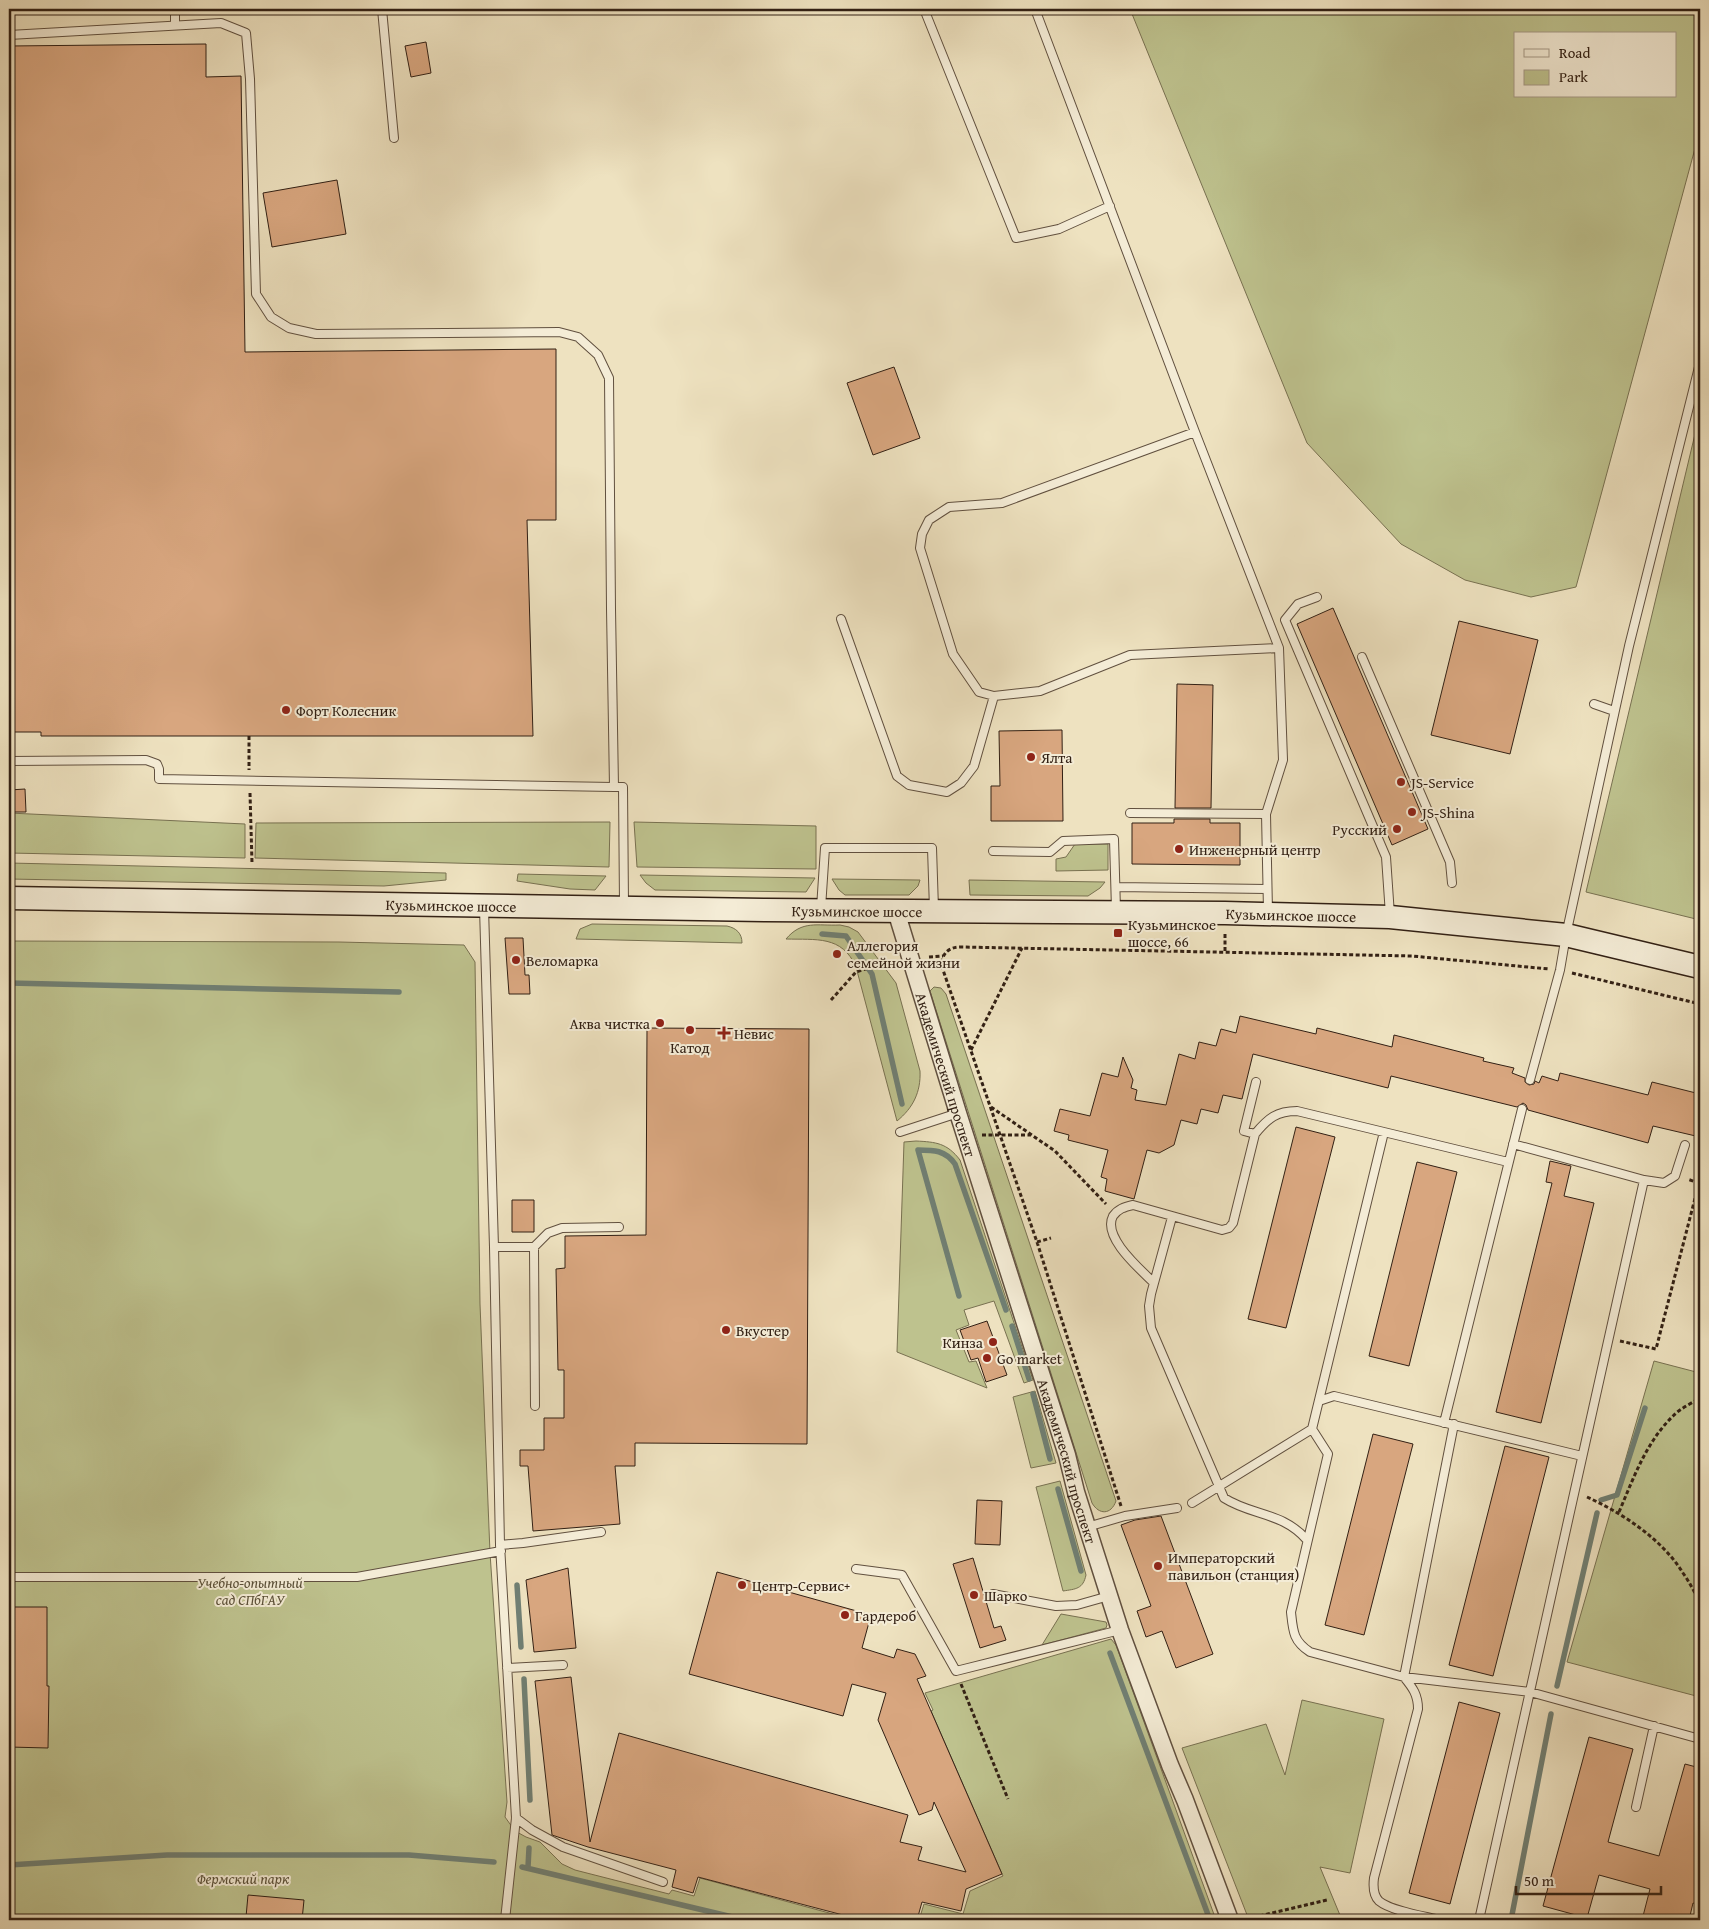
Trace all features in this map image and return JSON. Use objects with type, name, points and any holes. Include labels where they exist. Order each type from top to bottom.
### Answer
[{"type":"main road","name":"Кузьминское шоссе","points":[[9,898],[624,908],[1116,912],[1390,917],[1566,935],[1700,967]]},
{"type":"street","name":"Академический проспект","points":[[896,911],[1120,1630],[1170,1765],[1237,1920]]},
{"type":"lane","points":[[175,9],[175,25]]},
{"type":"lane","points":[[382,9],[394,138]]},
{"type":"lane","points":[[924,9],[1016,238],[1059,229],[1110,206]]},
{"type":"lane","points":[[1035,9],[1279,648],[1283,760],[1266,814],[1268,914]]},
{"type":"lane","points":[[9,35],[221,23],[246,33],[250,80],[256,294],[271,317],[289,328],[316,334],[559,332],[578,337],[598,355],[609,378],[610,609],[614,787]]},
{"type":"lane","points":[[1530,1080],[1560,970],[1614,711],[1700,363]]},
{"type":"lane","points":[[1195,432],[1002,503],[949,507],[929,520],[922,534],[920,548],[953,654],[979,692],[994,696],[1040,691],[1130,655],[1279,648]]},
{"type":"lane","points":[[1317,597],[1298,604],[1285,620],[1386,857],[1390,917]]},
{"type":"lane","points":[[841,619],[896,776],[910,785],[947,792],[961,783],[974,766],[994,696]]},
{"type":"lane","points":[[1362,657],[1450,862],[1452,883]]},
{"type":"lane","points":[[1594,704],[1614,711]]},
{"type":"lane","points":[[9,760],[146,760],[157,764],[159,779],[623,787],[624,908]]},
{"type":"lane","points":[[1130,813],[1266,814]]},
{"type":"lane","points":[[993,851],[1050,852],[1063,841],[1114,839],[1116,912]]},
{"type":"lane","points":[[821,910],[825,848],[932,848],[934,911]]},
{"type":"lane","points":[[1116,886],[1267,889]]},
{"type":"lane","points":[[484,906],[501,1548],[516,1818],[505,1920]]},
{"type":"lane","points":[[1255,1134],[1244,1131],[1256,1082]]},
{"type":"lane","points":[[1444,1423],[1522,1109]]},
{"type":"lane","points":[[1153,1282],[1116,1242],[1111,1231],[1111,1220],[1115,1214],[1123,1207],[1133,1206],[1222,1230],[1229,1228],[1233,1223],[1255,1134],[1265,1122],[1282,1111],[1297,1111],[1508,1162]]},
{"type":"lane","points":[[900,1132],[958,1114]]},
{"type":"lane","points":[[1192,1503],[1312,1429],[1384,1132]]},
{"type":"lane","points":[[1513,1144],[1644,1180],[1664,1183],[1675,1176],[1685,1145]]},
{"type":"lane","points":[[1479,1920],[1644,1180]]},
{"type":"lane","points":[[1172,1217],[1153,1282],[1149,1306],[1152,1328],[1218,1487],[1224,1498],[1236,1506],[1265,1513],[1284,1521],[1297,1529],[1307,1540]]},
{"type":"lane","points":[[494,1248],[534,1247],[548,1233],[562,1228],[619,1226]]},
{"type":"lane","points":[[534,1247],[535,1406]]},
{"type":"lane","points":[[1319,1401],[1334,1396],[1582,1456]]},
{"type":"lane","points":[[1440,1920],[1389,1907],[1378,1900],[1373,1889],[1374,1878],[1418,1709],[1418,1698],[1404,1677],[1454,1424]]},
{"type":"lane","points":[[1312,1429],[1328,1454],[1291,1612],[1295,1638],[1301,1646],[1310,1652],[1404,1677],[1530,1692],[1700,1738]]},
{"type":"lane","points":[[1087,1527],[1125,1516],[1177,1508]]},
{"type":"lane","points":[[9,1577],[356,1577],[523,1543],[601,1532]]},
{"type":"lane","points":[[856,1569],[902,1575],[956,1671],[1120,1630]]},
{"type":"lane","points":[[993,1594],[1056,1606],[1077,1605],[1109,1596]]},
{"type":"lane","points":[[507,1668],[563,1665]]},
{"type":"lane","points":[[1636,1807],[1654,1726]]},
{"type":"lane","points":[[516,1818],[532,1830],[563,1848],[663,1882]]},
{"type":"path","points":[[249,736],[252,863]]},
{"type":"path","points":[[1121,1506],[1037,1242],[942,967],[943,956],[947,950],[954,947],[1412,956],[1560,970],[1700,1004]]},
{"type":"path","points":[[971,1050],[1022,948]]},
{"type":"path","points":[[929,957],[943,956]]},
{"type":"path","points":[[831,1000],[856,972],[881,964]]},
{"type":"path","points":[[990,1106],[1055,1151],[1115,1214]]},
{"type":"path","points":[[1610,1338],[1656,1349],[1699,1183],[1675,1176]]},
{"type":"path","points":[[1037,1242],[1051,1238]]},
{"type":"path","points":[[1619,1512],[1641,1459],[1657,1435],[1675,1413],[1700,1398]]},
{"type":"path","points":[[1574,1492],[1619,1512],[1646,1534],[1667,1553],[1683,1572],[1700,1604]]},
{"type":"path","points":[[956,1671],[1008,1799]]},
{"type":"path","points":[[1237,1920],[1327,1900]]},
{"type":"green space","points":[[1130,9],[1700,9],[1700,130],[1576,587],[1531,597],[1465,580],[1401,544],[1307,443]]},
{"type":"green space","points":[[1700,413],[1700,920],[1586,892]]},
{"type":"green space","points":[[9,813],[245,824],[245,858],[9,853]]},
{"type":"green space","points":[[610,822],[609,867],[255,858],[256,823]]},
{"type":"green space","points":[[634,822],[816,826],[816,869],[637,867]]},
{"type":"green space","points":[[1075,844],[1108,844],[1108,870],[1056,871],[1056,859],[1066,857]]},
{"type":"green space","points":[[9,863],[446,873],[446,880],[384,886],[9,879]]},
{"type":"green space","points":[[518,874],[606,876],[595,890],[570,889],[517,881]]},
{"type":"green space","points":[[640,875],[815,878],[806,892],[655,890]]},
{"type":"green space","points":[[832,879],[920,880],[918,886],[909,895],[845,895],[839,890]]},
{"type":"green space","points":[[969,880],[1105,882],[1088,896],[970,895]]},
{"type":"green space","points":[[592,924],[727,926],[738,931],[742,943],[576,939],[580,929]]},
{"type":"green space","points":[[840,925],[858,932],[896,983],[920,1071],[919,1086],[915,1099],[897,1121],[856,967],[850,957],[836,944],[827,941],[786,939],[804,926]]},
{"type":"green space","name":"Учебно-опытный сад СПбГАУ","points":[[9,941],[339,942],[464,945],[475,962],[480,1304],[490,1553],[507,1802],[505,1817],[515,1831],[540,1842],[562,1864],[575,1870],[669,1894],[672,1890],[694,1896],[700,1878],[855,1920],[9,1920]]},
{"type":"green space","points":[[934,987],[941,988],[946,994],[1116,1501],[1111,1509],[1105,1512],[1098,1510],[1092,1503],[930,991]]},
{"type":"green space","points":[[916,1141],[941,1144],[960,1160],[1033,1380],[1024,1383],[994,1301],[964,1310],[969,1325],[956,1330],[969,1362],[976,1361],[987,1388],[897,1352],[904,1142]]},
{"type":"green space","points":[[1654,1361],[1700,1373],[1700,1697],[1567,1662]]},
{"type":"green space","points":[[1035,1391],[1056,1463],[1031,1468],[1013,1397]]},
{"type":"green space","points":[[1060,1481],[1086,1575],[1081,1586],[1063,1591],[1036,1487]]},
{"type":"green space","points":[[1061,1614],[1106,1622],[1107,1625],[1106,1628],[1042,1645]]},
{"type":"green space","points":[[1111,1639],[1116,1645],[1216,1920],[919,1920],[924,1904],[963,1914],[970,1891],[1003,1876],[931,1711],[933,1710],[925,1693]]},
{"type":"green space","points":[[1302,1700],[1384,1719],[1350,1873],[1320,1867],[1342,1920],[1249,1920],[1182,1748],[1266,1724],[1285,1775]]},
{"type":"building","points":[[426,42],[431,73],[411,77],[405,46]]},
{"type":"building","points":[[206,44],[206,77],[241,76],[245,352],[556,349],[556,520],[527,520],[533,736],[41,736],[41,732],[9,732],[9,46]]},
{"type":"building","points":[[337,180],[346,234],[272,247],[263,193]]},
{"type":"building","points":[[894,367],[920,438],[873,455],[847,383]]},
{"type":"building","points":[[1333,608],[1428,829],[1392,845],[1297,624]]},
{"type":"building","points":[[1459,621],[1538,640],[1510,754],[1431,735]]},
{"type":"building","points":[[1177,684],[1213,685],[1211,808],[1175,808]]},
{"type":"building","name":"Ялта","points":[[1062,730],[1063,821],[991,821],[991,786],[1000,786],[999,731]]},
{"type":"building","points":[[25,789],[26,812],[9,812],[9,790]]},
{"type":"building","points":[[1174,819],[1210,819],[1210,823],[1240,823],[1240,865],[1132,864],[1132,823],[1174,823]]},
{"type":"building","points":[[505,938],[523,938],[525,975],[529,975],[530,994],[509,994]]},
{"type":"building","points":[[1240,1016],[1316,1034],[1317,1028],[1392,1047],[1394,1035],[1484,1058],[1483,1061],[1514,1068],[1512,1073],[1525,1078],[1525,1082],[1529,1085],[1534,1084],[1535,1081],[1539,1083],[1542,1076],[1558,1081],[1560,1073],[1648,1095],[1652,1082],[1700,1094],[1700,1137],[1653,1126],[1648,1143],[1528,1110],[1523,1103],[1517,1107],[1391,1076],[1388,1088],[1253,1054],[1242,1099],[1223,1095],[1218,1113],[1201,1109],[1197,1124],[1181,1120],[1174,1145],[1159,1153],[1147,1150],[1134,1199],[1105,1191],[1107,1179],[1101,1177],[1108,1150],[1068,1140],[1069,1135],[1054,1131],[1060,1109],[1090,1116],[1102,1073],[1118,1077],[1123,1057],[1133,1080],[1131,1088],[1137,1090],[1135,1100],[1166,1105],[1179,1054],[1195,1059],[1199,1042],[1216,1046],[1221,1029],[1236,1033]]},
{"type":"building","name":"Вкустер","points":[[647,1028],[809,1029],[807,1444],[635,1443],[635,1466],[615,1466],[620,1524],[533,1531],[528,1466],[520,1466],[520,1450],[544,1450],[544,1418],[564,1418],[564,1370],[558,1370],[556,1269],[565,1268],[565,1236],[646,1235]]},
{"type":"building","points":[[1296,1127],[1335,1137],[1286,1328],[1248,1319]]},
{"type":"building","points":[[1550,1161],[1571,1166],[1564,1196],[1594,1203],[1541,1423],[1496,1412],[1552,1183],[1546,1182]]},
{"type":"building","points":[[1417,1162],[1457,1172],[1409,1366],[1369,1356]]},
{"type":"building","points":[[512,1200],[534,1200],[534,1232],[512,1232]]},
{"type":"building","points":[[987,1321],[1007,1375],[986,1382],[978,1358],[971,1360],[960,1330]]},
{"type":"building","points":[[1373,1434],[1413,1444],[1364,1635],[1325,1625]]},
{"type":"building","points":[[1505,1446],[1549,1457],[1493,1676],[1449,1665]]},
{"type":"building","points":[[977,1500],[1002,1501],[1000,1545],[975,1544]]},
{"type":"building","name":"Императорский павильон (станция)","points":[[1161,1516],[1213,1654],[1176,1668],[1162,1631],[1146,1637],[1137,1611],[1151,1606],[1121,1525],[1135,1520]]},
{"type":"building","name":"Шарко","points":[[973,1558],[994,1628],[1001,1626],[1006,1640],[980,1648],[953,1564]]},
{"type":"building","points":[[568,1568],[576,1648],[534,1652],[526,1580]]},
{"type":"building","points":[[717,1572],[871,1615],[862,1648],[894,1658],[897,1649],[915,1654],[926,1676],[917,1679],[1002,1874],[966,1889],[961,1911],[922,1902],[917,1920],[862,1920],[698,1877],[693,1893],[672,1887],[676,1870],[588,1847],[552,1835],[535,1681],[571,1677],[590,1842],[619,1733],[908,1815],[900,1842],[922,1847],[918,1860],[966,1872],[934,1802],[932,1810],[919,1815],[878,1720],[886,1693],[852,1684],[843,1716],[689,1674]]},
{"type":"building","points":[[9,1607],[47,1607],[48,1748],[9,1747]]},
{"type":"building","points":[[1459,1702],[1500,1713],[1450,1904],[1409,1893]]},
{"type":"building","points":[[1589,1737],[1633,1749],[1608,1842],[1659,1856],[1685,1764],[1700,1768],[1700,1905],[1693,1903],[1689,1920],[1642,1920],[1650,1889],[1599,1875],[1587,1918],[1543,1906]]},
{"type":"building","points":[[248,1895],[304,1900],[302,1920],[246,1917]]},
{"type":"waterway","points":[[822,934],[846,936],[872,974],[902,1104]]},
{"type":"waterway","points":[[9,983],[399,992]]},
{"type":"waterway","points":[[959,1296],[918,1150],[943,1153],[955,1164],[1006,1310]]},
{"type":"waterway","points":[[1012,1326],[1029,1379]]},
{"type":"waterway","points":[[1033,1394],[1050,1459]]},
{"type":"waterway","points":[[1601,1500],[1617,1495],[1645,1408]]},
{"type":"waterway","points":[[1058,1489],[1081,1571]]},
{"type":"waterway","points":[[1557,1686],[1597,1513]]},
{"type":"waterway","points":[[517,1585],[521,1647]]},
{"type":"waterway","points":[[1110,1653],[1210,1920]]},
{"type":"waterway","points":[[524,1679],[530,1800]]},
{"type":"waterway","points":[[1511,1920],[1551,1714]]},
{"type":"waterway","points":[[528,1867],[529,1848]]},
{"type":"waterway","points":[[9,1865],[167,1855],[409,1855],[494,1862]]},
{"type":"waterway","points":[[522,1867],[745,1920]]},
{"type":"place","name":"Форт Колесник","points":[[286,710]]},
{"type":"place","name":"Ялта","points":[[1031,757]]},
{"type":"place","name":"JS-Service","points":[[1401,782]]},
{"type":"place","name":"JS-Shina","points":[[1412,812]]},
{"type":"place","name":"Русский","points":[[1397,829]]},
{"type":"place","name":"Инженерный центр","points":[[1179,849]]},
{"type":"place","name":"Кузьминское шоссе, 66","points":[[1118,933]]},
{"type":"place","name":"Аллегория семейной жизни","points":[[837,954]]},
{"type":"place","name":"Веломарка","points":[[516,960]]},
{"type":"place","name":"Аква чистка","points":[[660,1023]]},
{"type":"place","name":"Катод","points":[[690,1030]]},
{"type":"place","name":"Невис","points":[[724,1033]]},
{"type":"place","name":"Вкустер","points":[[726,1330]]},
{"type":"place","name":"Кинза","points":[[993,1342]]},
{"type":"place","name":"Go market","points":[[987,1358]]},
{"type":"place","name":"Императорский павильон (станция)","points":[[1158,1566]]},
{"type":"place","name":"Центр-Сервис+","points":[[742,1585]]},
{"type":"place","name":"Шарко","points":[[974,1595]]},
{"type":"place","name":"Гардероб","points":[[845,1615]]},
{"type":"park label","name":"Фермский парк","points":[[243,1878]]}]
